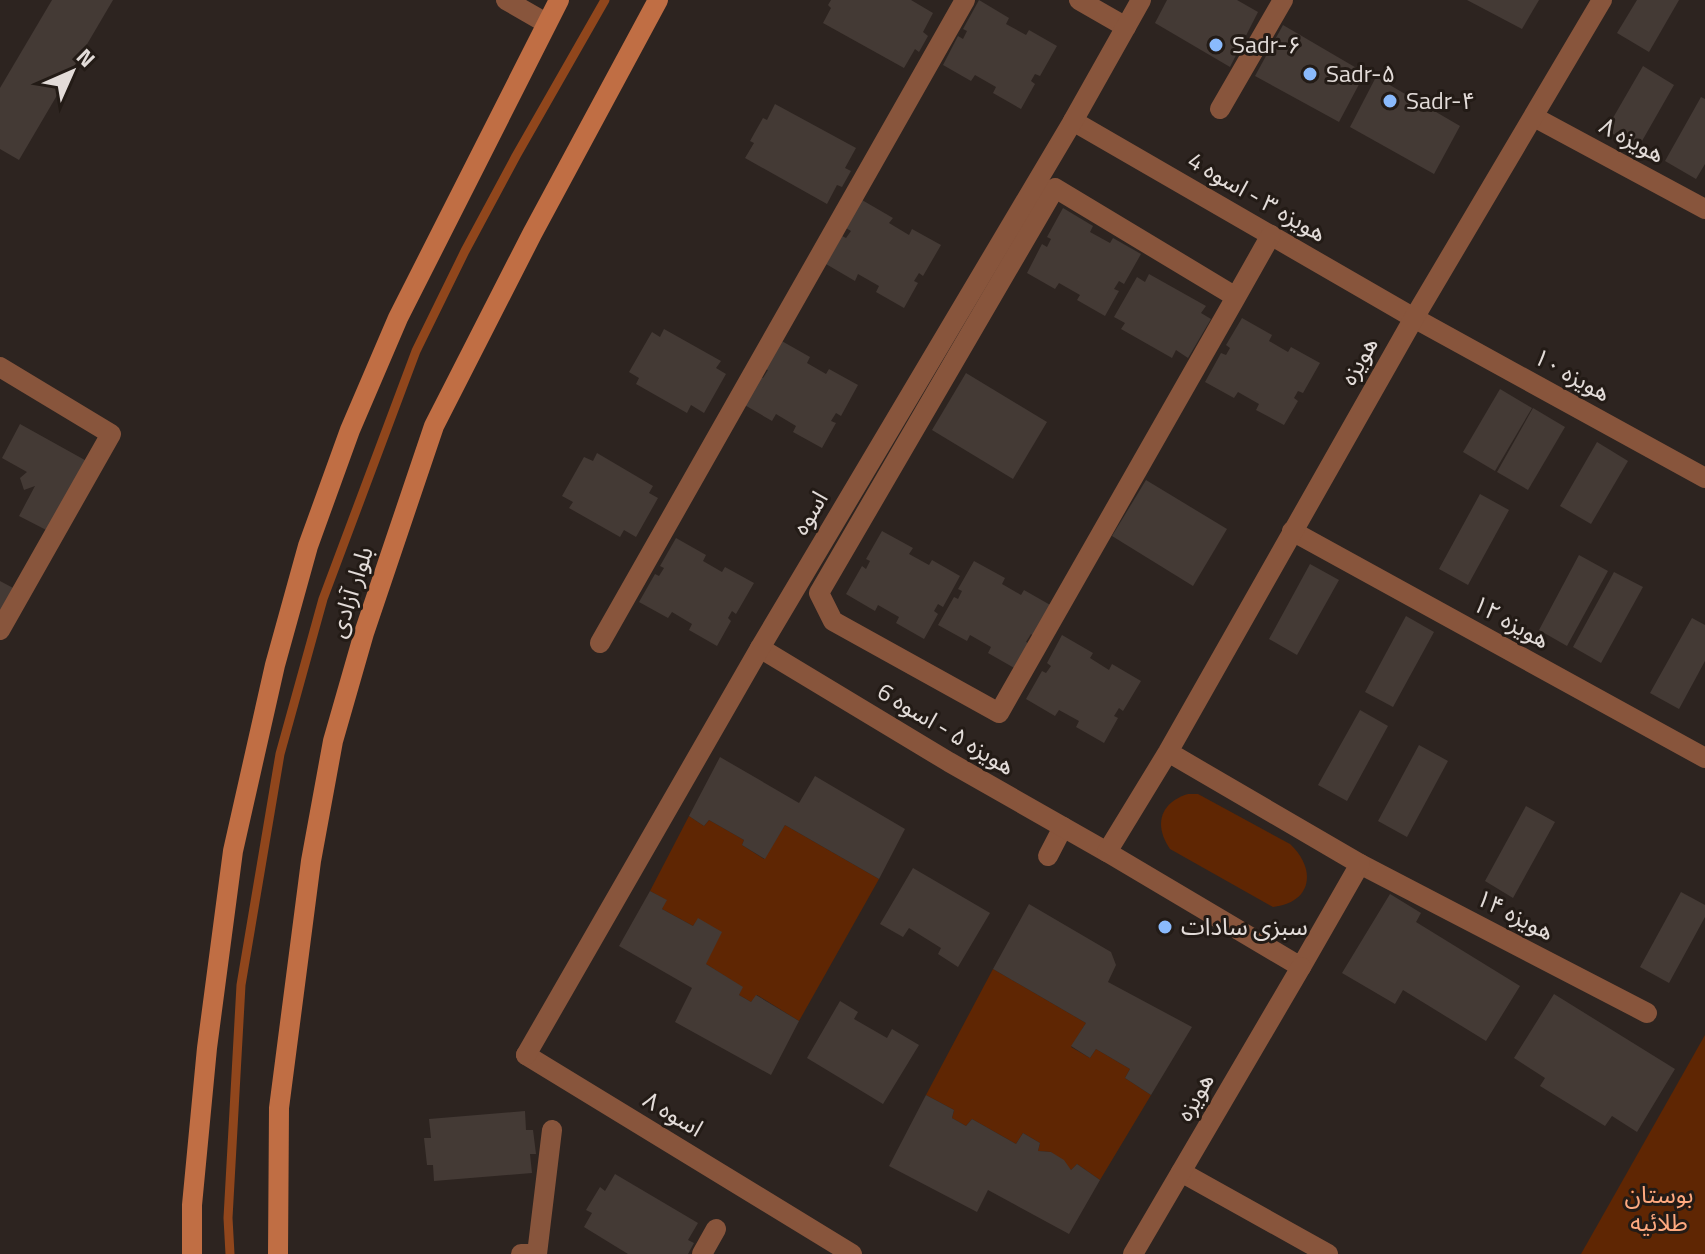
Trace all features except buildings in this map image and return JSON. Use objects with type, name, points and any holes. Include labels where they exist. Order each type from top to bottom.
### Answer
[{"type":"main road","points":[[192,1254],[192,1205],[205,1063],[233,851],[275,665],[308,546],[350,430],[398,318],[559,0]]},
{"type":"main road","name":"بلوار آزادی","points":[[278,1254],[279,1108],[311,861],[333,741],[364,633],[434,426],[532,234],[658,0]]},
{"type":"street","points":[[506,0],[546,23]]},
{"type":"street","points":[[600,643],[965,0]]},
{"type":"street","points":[[1079,0],[1126,27]]},
{"type":"street","name":"اسوه","points":[[526,1055],[760,648],[1073,121],[1141,0]]},
{"type":"street","points":[[1220,109],[1283,0]]},
{"type":"street","name":"هویزه","points":[[1107,852],[1168,752],[1414,318],[1602,0]]},
{"type":"street","name":"هویزه ۸","points":[[1534,117],[1705,209]]},
{"type":"street","name":"هویزه ۳ - اسوه 4","points":[[1073,121],[1414,318]]},
{"type":"street","points":[[1236,297],[1055,188],[819,593],[833,621],[999,713],[1236,297],[1271,235]]},
{"type":"street","name":"هویزه ۱۰","points":[[1414,318],[1705,478]]},
{"type":"street","points":[[0,367],[111,434],[0,630]]},
{"type":"street","name":"هویزه ۱۲","points":[[1292,531],[1705,758]]},
{"type":"street","name":"هویزه ۵ - اسوه 6","points":[[760,648],[949,762],[1107,852]]},
{"type":"street","points":[[1168,752],[1360,864]]},
{"type":"street","points":[[1048,856],[1063,827]]},
{"type":"street","points":[[1107,852],[1301,967]]},
{"type":"street","name":"هویزه","points":[[1133,1254],[1360,864]]},
{"type":"street","name":"هویزه ۱۴","points":[[1360,864],[1647,1013]]},
{"type":"street","name":"اسوه ۸","points":[[526,1055],[852,1254]]},
{"type":"street","points":[[521,1254],[538,1254],[552,1130]]},
{"type":"street","points":[[1181,1172],[1328,1254]]},
{"type":"street","points":[[702,1254],[716,1229]]},
{"type":"green space","points":[[1188,794],[1198,794],[1290,844],[1299,854],[1307,874],[1303,892],[1286,904],[1273,907],[1170,849],[1162,832],[1162,816],[1171,803]]},
{"type":"green space","points":[[689,816],[704,826],[709,820],[744,840],[742,845],[764,859],[785,825],[879,879],[799,1021],[757,995],[751,1002],[739,995],[742,987],[706,964],[698,919],[693,926],[662,909],[666,900],[650,891]]},
{"type":"green space","points":[[993,969],[1086,1023],[1071,1047],[1090,1058],[1096,1049],[1130,1069],[1125,1078],[1151,1095],[1100,1180],[1077,1164],[1071,1170],[1051,1152],[1038,1151],[1040,1143],[1023,1133],[1016,1144],[972,1119],[966,1126],[952,1118],[954,1110],[926,1095]]},
{"type":"green space","name":"بوستان طلائیه","points":[[1705,1035],[1705,1254],[1581,1254]]},
{"type":"waterway","points":[[230,1254],[228,1218],[241,985],[280,754],[323,599],[416,351],[516,156],[605,0]]},
{"type":"place","name":"Sadr-۶","points":[[1216,45]]},
{"type":"place","name":"Sadr-۵","points":[[1310,74]]},
{"type":"place","name":"Sadr-۴","points":[[1390,101]]},
{"type":"place","name":"سبزی سادات","points":[[1165,927]]}]
